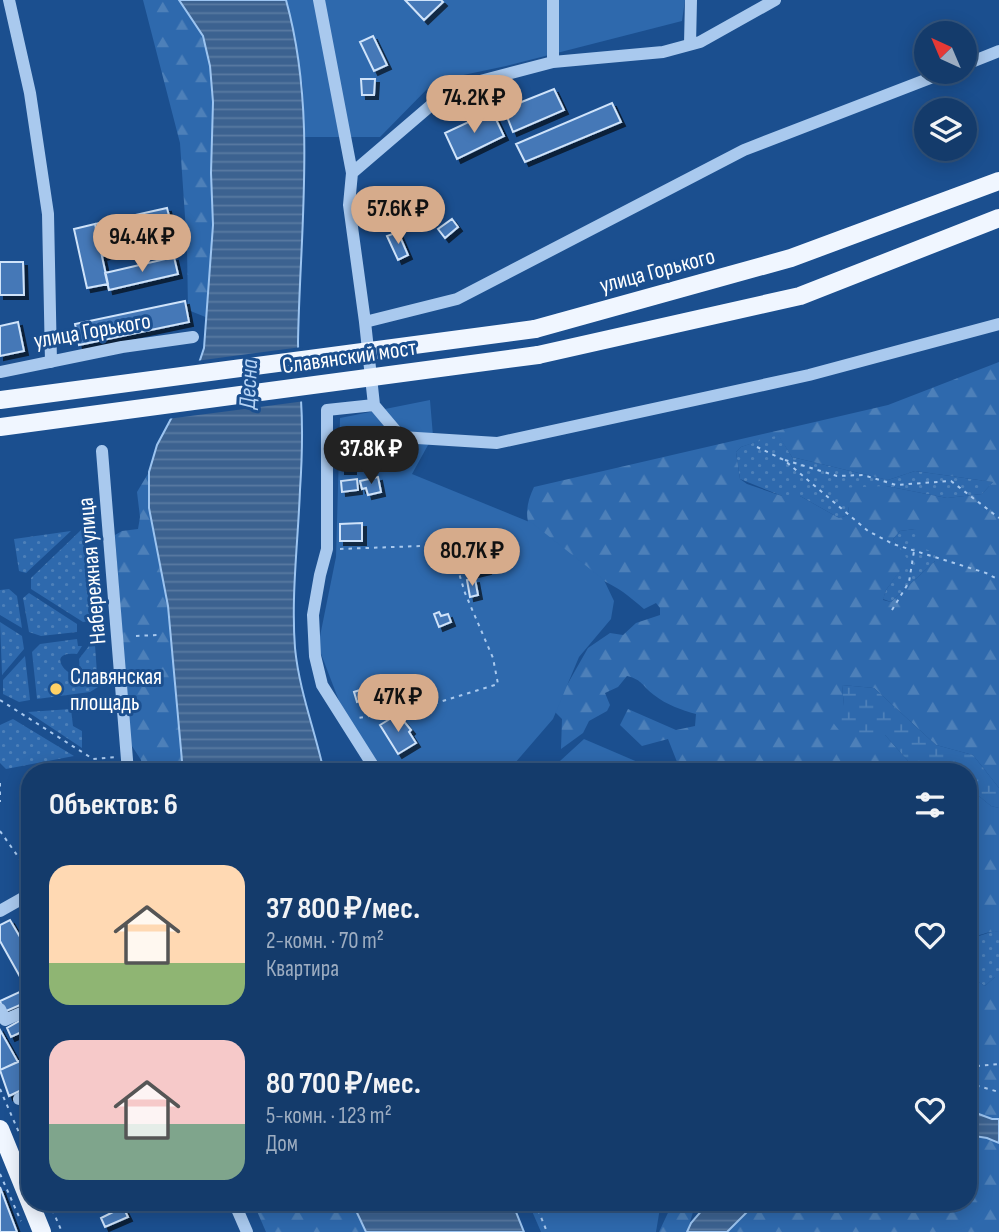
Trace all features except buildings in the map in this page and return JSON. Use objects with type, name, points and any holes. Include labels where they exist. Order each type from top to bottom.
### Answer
[{"type":"main road","name":"улица Горького","points":[[535,328],[791,258],[999,181]]},
{"type":"main road","name":"Славянский мост","points":[[0,427],[538,355],[800,296],[999,218]]},
{"type":"main road","name":"Славянский мост","points":[[0,400],[535,328]]},
{"type":"main road","points":[[0,1129],[21,1180]]},
{"type":"main road","points":[[33,1211],[42,1232]]},
{"type":"street","points":[[9,0],[30,93],[48,214],[51,362]]},
{"type":"street","points":[[319,0],[352,173],[349,205],[373,405],[401,437],[497,443],[809,375],[999,324]]},
{"type":"street","points":[[553,0],[553,62]]},
{"type":"street","points":[[690,44],[691,0]]},
{"type":"street","points":[[352,173],[450,89],[553,62],[663,52],[700,41],[775,0]]},
{"type":"street","points":[[977,60],[999,51]]},
{"type":"street","points":[[365,322],[457,299],[744,150],[915,84]]},
{"type":"street","name":"улица Горького","points":[[0,372],[122,347],[193,337]]},
{"type":"street","points":[[371,763],[322,685],[315,656],[313,615],[327,549],[327,410],[373,405]]},
{"type":"street","name":"Набережная улица","points":[[102,451],[127,763]]},
{"type":"street","points":[[0,911],[21,899]]},
{"type":"street","points":[[0,1009],[5,1020],[21,1013]]},
{"type":"street","points":[[238,1211],[247,1232]]},
{"type":"path","points":[[757,447],[784,460],[837,476],[863,475],[896,485],[951,481],[999,518]]},
{"type":"path","points":[[784,460],[868,531],[892,544],[986,573],[999,580]]},
{"type":"path","points":[[327,549],[421,546],[448,551],[455,559],[465,593],[493,658],[498,684],[423,707],[343,720]]},
{"type":"path","points":[[892,610],[909,582],[914,550]]},
{"type":"path","points":[[136,636],[157,635]]},
{"type":"path","points":[[0,700],[93,759],[127,757]]},
{"type":"path","points":[[0,783],[0,802]]},
{"type":"path","points":[[0,831],[21,860]]},
{"type":"path","points":[[977,1066],[999,1064]]},
{"type":"path","points":[[977,1086],[999,1092]]},
{"type":"path","points":[[0,1089],[21,1137]]},
{"type":"path","points":[[0,1174],[20,1220]]},
{"type":"path","points":[[53,1211],[62,1232]]},
{"type":"path","points":[[539,1211],[547,1232]]},
{"type":"green space","points":[[143,0],[179,0],[203,36],[210,66],[213,102],[213,225],[208,318],[188,310],[180,143]]},
{"type":"green space","points":[[286,0],[685,0],[682,21],[506,66],[435,81],[380,137],[304,137],[303,87]]},
{"type":"green space","points":[[999,362],[999,788],[973,755],[936,745],[874,688],[842,685],[844,706],[885,735],[910,763],[677,763],[668,739],[642,746],[620,725],[628,709],[676,730],[695,726],[696,714],[664,702],[639,681],[627,676],[618,687],[605,693],[610,705],[607,711],[589,721],[583,733],[561,749],[562,719],[549,706],[567,685],[588,648],[610,633],[623,635],[636,623],[660,615],[660,608],[656,603],[644,609],[623,592],[570,564],[538,541],[529,527],[527,509],[534,487],[888,405]],"holes":[[[778,435],[792,457],[888,480],[915,471],[993,482],[982,494],[947,498],[886,486],[837,488],[834,496],[849,507],[848,515],[839,518],[800,496],[782,496],[740,479],[736,452],[741,447]],[[915,529],[918,547],[935,552],[935,561],[891,602],[883,600],[886,590],[908,560],[893,539],[900,531]]]},
{"type":"green space","points":[[430,400],[433,436],[412,474],[532,523],[604,580],[614,601],[611,619],[579,657],[553,719],[515,763],[374,763],[349,727],[318,646],[336,557],[340,418]]},
{"type":"green space","points":[[778,434],[792,457],[888,480],[915,471],[993,482],[982,494],[947,498],[886,486],[849,506],[848,515],[839,518],[800,496],[782,496],[740,479],[736,452],[741,447]]},
{"type":"green space","points":[[149,472],[149,508],[168,606],[182,763],[142,763],[130,743],[115,535],[122,531],[138,529],[140,517],[137,492]]},
{"type":"green space","points":[[86,528],[93,621],[83,622],[31,589],[31,578]]},
{"type":"green space","points":[[915,529],[935,552],[935,561],[891,602],[883,599],[886,590],[907,560],[893,539],[900,531]]},
{"type":"green space","points":[[71,531],[26,573],[19,571],[14,539]]},
{"type":"green space","points":[[9,589],[17,596],[22,628],[0,615],[0,590]]},
{"type":"green space","points":[[29,593],[77,624],[77,632],[41,636],[29,632],[23,598]]},
{"type":"green space","points":[[0,622],[22,636],[24,649],[2,675]]},
{"type":"green space","points":[[77,639],[78,646],[82,646],[77,654],[66,654],[61,658],[61,663],[64,669],[75,674],[79,669],[79,659],[89,646],[95,645],[98,687],[90,692],[37,699],[32,652],[40,644]]},
{"type":"green space","points":[[25,656],[30,700],[19,702],[3,694],[3,680]]},
{"type":"green space","points":[[842,685],[874,688],[936,745],[973,755],[999,788],[999,808],[991,806],[977,794],[977,763],[910,763],[885,735],[842,734],[831,720],[844,706]]},
{"type":"green space","points":[[71,709],[73,726],[82,731],[82,748],[28,712]]},
{"type":"green space","points":[[13,719],[74,756],[37,763],[21,763],[21,766],[6,769],[0,763],[0,725]]},
{"type":"green space","points":[[584,739],[640,763],[558,763]]},
{"type":"green space","points":[[977,794],[991,806],[999,808],[999,932],[977,935]]},
{"type":"green space","points":[[999,932],[999,977],[995,977],[985,986],[977,980],[977,937]]},
{"type":"green space","points":[[995,977],[999,977],[999,1119],[977,1113],[977,981],[985,986]]},
{"type":"green space","points":[[977,1136],[999,1143],[999,1232],[727,1232],[748,1211],[977,1211]]},
{"type":"green space","points":[[257,1211],[356,1211],[366,1232],[266,1232]]},
{"type":"green space","points":[[532,1211],[660,1211],[656,1232],[541,1232]]},
{"type":"green space","points":[[669,1211],[693,1211],[687,1232],[659,1232]]},
{"type":"water","name":"Десна","points":[[179,0],[286,0],[301,84],[304,127],[298,342],[302,445],[294,628],[300,679],[322,763],[182,763],[168,606],[149,508],[149,472],[157,445],[196,372],[204,348],[213,225],[213,102],[210,66],[203,36]]},
{"type":"water","points":[[977,1113],[999,1119],[999,1143],[977,1136]]},
{"type":"water","points":[[356,1211],[516,1211],[524,1232],[366,1232]]},
{"type":"water","points":[[701,1211],[748,1211],[727,1232],[687,1232]]},
{"type":"pier","points":[[302,347],[305,401],[167,419],[196,361]]},
{"type":"place","name":"Славянская площадь","points":[[56,689]]}]
